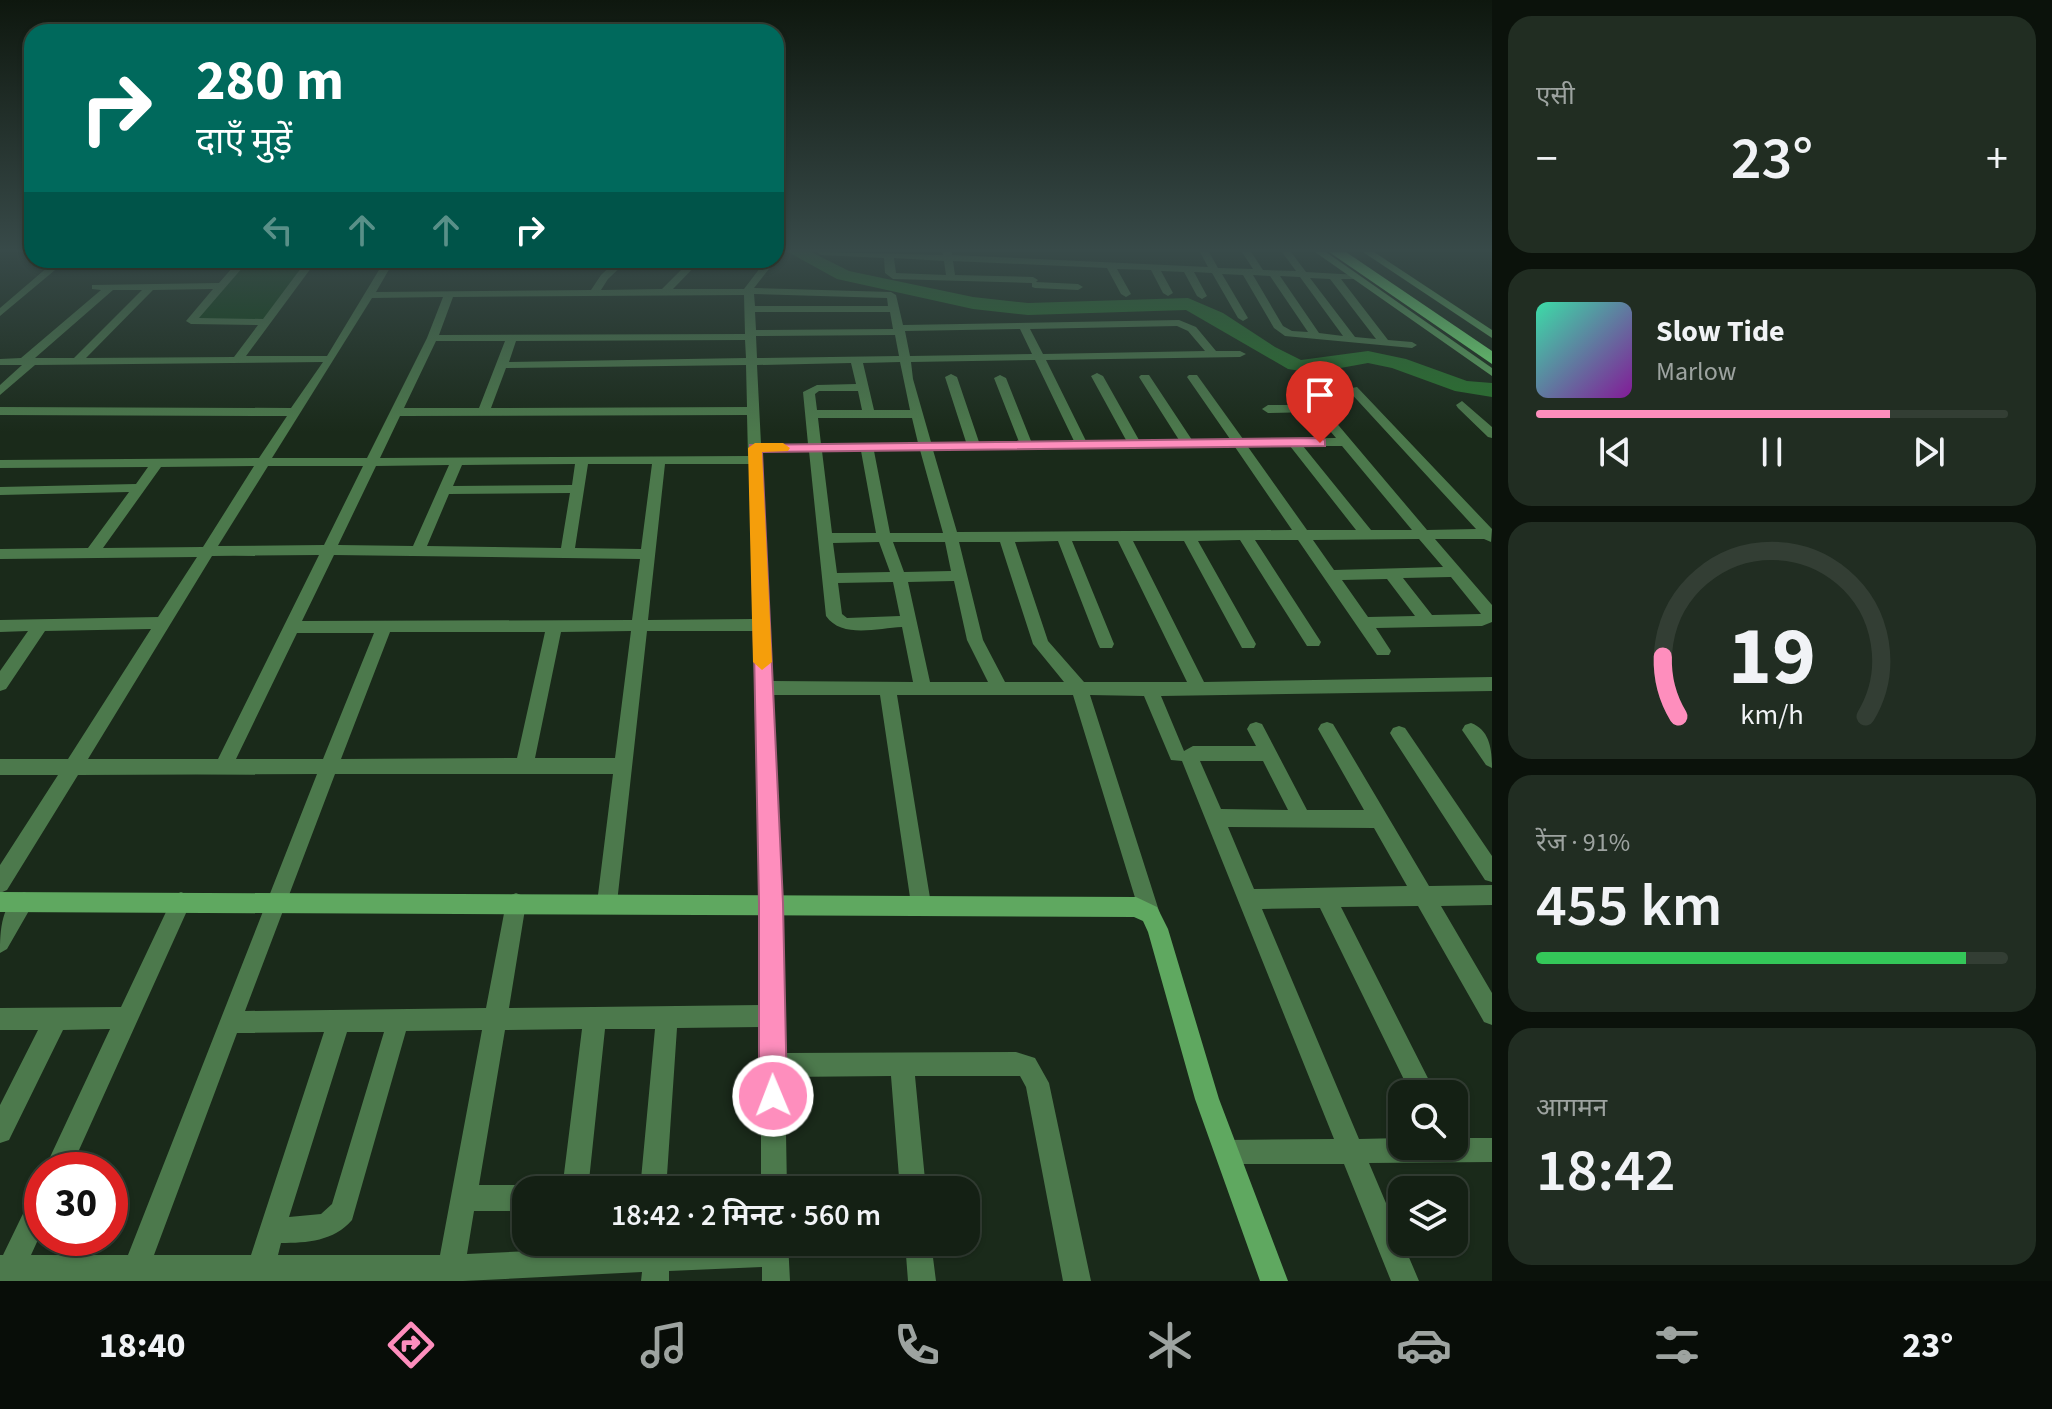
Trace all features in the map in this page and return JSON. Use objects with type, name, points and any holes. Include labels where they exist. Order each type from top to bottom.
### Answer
[{"type":"highway","points":[[1423,312],[1492,359]]},
{"type":"highway","points":[[1437,312],[1492,349]]},
{"type":"street","points":[[0,391],[83,312]]},
{"type":"street","points":[[76,362],[126,312]]},
{"type":"street","points":[[199,312],[191,321],[265,322]]},
{"type":"street","points":[[238,359],[273,312]]},
{"type":"street","points":[[0,883],[358,312]]},
{"type":"street","points":[[223,768],[442,312]]},
{"type":"street","points":[[750,312],[771,903],[774,1176]]},
{"type":"street","points":[[895,312],[907,379],[951,537],[975,640],[1000,688]]},
{"type":"street","points":[[1239,312],[1243,318]]},
{"type":"street","points":[[1269,312],[1279,328],[1295,336],[1412,345]]},
{"type":"street","points":[[1296,312],[1316,337]]},
{"type":"street","points":[[1331,312],[1352,340]]},
{"type":"street","points":[[1361,312],[1385,343]]},
{"type":"street","points":[[1405,312],[1492,373]]},
{"type":"street","points":[[1457,312],[1492,335]]},
{"type":"street","points":[[432,338],[661,337],[1179,323],[1192,329],[1213,354]]},
{"type":"street","points":[[1023,325],[1082,445]]},
{"type":"street","points":[[658,365],[661,337]]},
{"type":"street","points":[[484,412],[512,338]]},
{"type":"street","points":[[502,365],[1240,354]]},
{"type":"street","points":[[0,362],[331,359]]},
{"type":"street","points":[[856,359],[869,414]]},
{"type":"street","points":[[1097,376],[1135,445]]},
{"type":"street","points":[[951,377],[974,446]]},
{"type":"street","points":[[1145,377],[1188,444]]},
{"type":"street","points":[[1193,377],[1383,651]]},
{"type":"street","points":[[1000,378],[1027,446]]},
{"type":"street","points":[[863,387],[809,389],[834,616],[841,623],[909,621]]},
{"type":"street","points":[[1353,389],[1490,536]]},
{"type":"street","points":[[1268,409],[1312,403],[1492,616],[1482,620],[1363,623]]},
{"type":"street","points":[[1462,405],[1492,434]]},
{"type":"street","points":[[0,411],[295,412]]},
{"type":"street","points":[[396,412],[753,411]]},
{"type":"street","points":[[812,414],[916,414]]},
{"type":"street","points":[[0,464],[262,464],[373,460],[582,463],[816,448],[1346,442]]},
{"type":"street","points":[[1294,443],[1367,534]]},
{"type":"street","points":[[867,447],[884,538],[899,577],[923,688]]},
{"type":"street","points":[[607,903],[659,460]]},
{"type":"street","points":[[418,551],[457,461]]},
{"type":"street","points":[[567,553],[582,463]]},
{"type":"street","points":[[0,484],[20,464]]},
{"type":"street","points":[[92,553],[157,464]]},
{"type":"street","points":[[0,491],[140,488]]},
{"type":"street","points":[[445,490],[578,489]]},
{"type":"street","points":[[825,538],[1425,533],[1490,536]]},
{"type":"street","points":[[1188,535],[1248,644]]},
{"type":"street","points":[[1244,535],[1313,642]]},
{"type":"street","points":[[1063,536],[1106,644]]},
{"type":"street","points":[[1123,536],[1199,689]]},
{"type":"street","points":[[1006,537],[1041,644],[1079,688],[1150,914],[1158,929],[1207,1099],[1274,1281]]},
{"type":"street","points":[[0,554],[329,550],[648,554]]},
{"type":"street","points":[[1329,575],[1457,572]]},
{"type":"street","points":[[1391,573],[1428,621]]},
{"type":"street","points":[[830,578],[960,576]]},
{"type":"street","points":[[0,626],[162,623]]},
{"type":"street","points":[[2,679],[41,625]]},
{"type":"street","points":[[291,627],[761,625]]},
{"type":"street","points":[[524,767],[554,627]]},
{"type":"street","points":[[133,1275],[275,902],[384,628]]},
{"type":"street","points":[[763,688],[1199,689],[1492,684]]},
{"type":"street","points":[[887,688],[921,904]]},
{"type":"street","points":[[1150,689],[1177,755]]},
{"type":"street","points":[[1256,729],[1302,819]]},
{"type":"street","points":[[1327,729],[1492,1014]]},
{"type":"street","points":[[1471,730],[1492,760]]},
{"type":"street","points":[[1399,733],[1492,873]]},
{"type":"street","points":[[1268,753],[1190,755],[1405,1281]]},
{"type":"street","points":[[0,767],[623,766]]},
{"type":"street","points":[[1215,818],[1379,819]]},
{"type":"street","points":[[1248,899],[1492,895]]},
{"type":"street","points":[[1326,898],[1417,1080]]},
{"type":"street","points":[[0,902],[1121,904],[1150,914]]},
{"type":"street","points":[[0,942],[24,902]]},
{"type":"street","points":[[65,1152],[181,902]]},
{"type":"street","points":[[450,1275],[516,903]]},
{"type":"street","points":[[230,1022],[772,1016]]},
{"type":"street","points":[[0,1019],[127,1018]]},
{"type":"street","points":[[654,1176],[667,1018]]},
{"type":"street","points":[[0,1131],[56,1019]]},
{"type":"street","points":[[577,1176],[595,1019]]},
{"type":"street","points":[[258,1275],[339,1021]]},
{"type":"street","points":[[272,1230],[323,1227],[336,1222],[343,1211],[398,1021]]},
{"type":"street","points":[[902,1064],[912,1176]]},
{"type":"street","points":[[773,1065],[1027,1066],[1034,1074],[1077,1281]]},
{"type":"street","points":[[1468,1148],[1492,1150]]},
{"type":"street","points":[[1227,1152],[1388,1149]]},
{"type":"street","points":[[464,1198],[512,1198]]},
{"type":"street","points":[[24,1237],[6,1272],[450,1275],[656,1270],[728,1256]]},
{"type":"street","points":[[775,1256],[776,1281]]},
{"type":"street","points":[[919,1256],[922,1281]]},
{"type":"green space","points":[[200,312],[274,312],[266,322],[192,321]]},
{"type":"waterway","points":[[1206,312],[1267,352],[1295,365],[1313,367],[1368,357],[1399,363],[1478,390],[1492,390]]},
{"type":"slow traffic","points":[[762,662],[755,448],[783,448]]},
{"type":"route","points":[[773,1096],[771,903],[755,448],[1320,443]]}]
